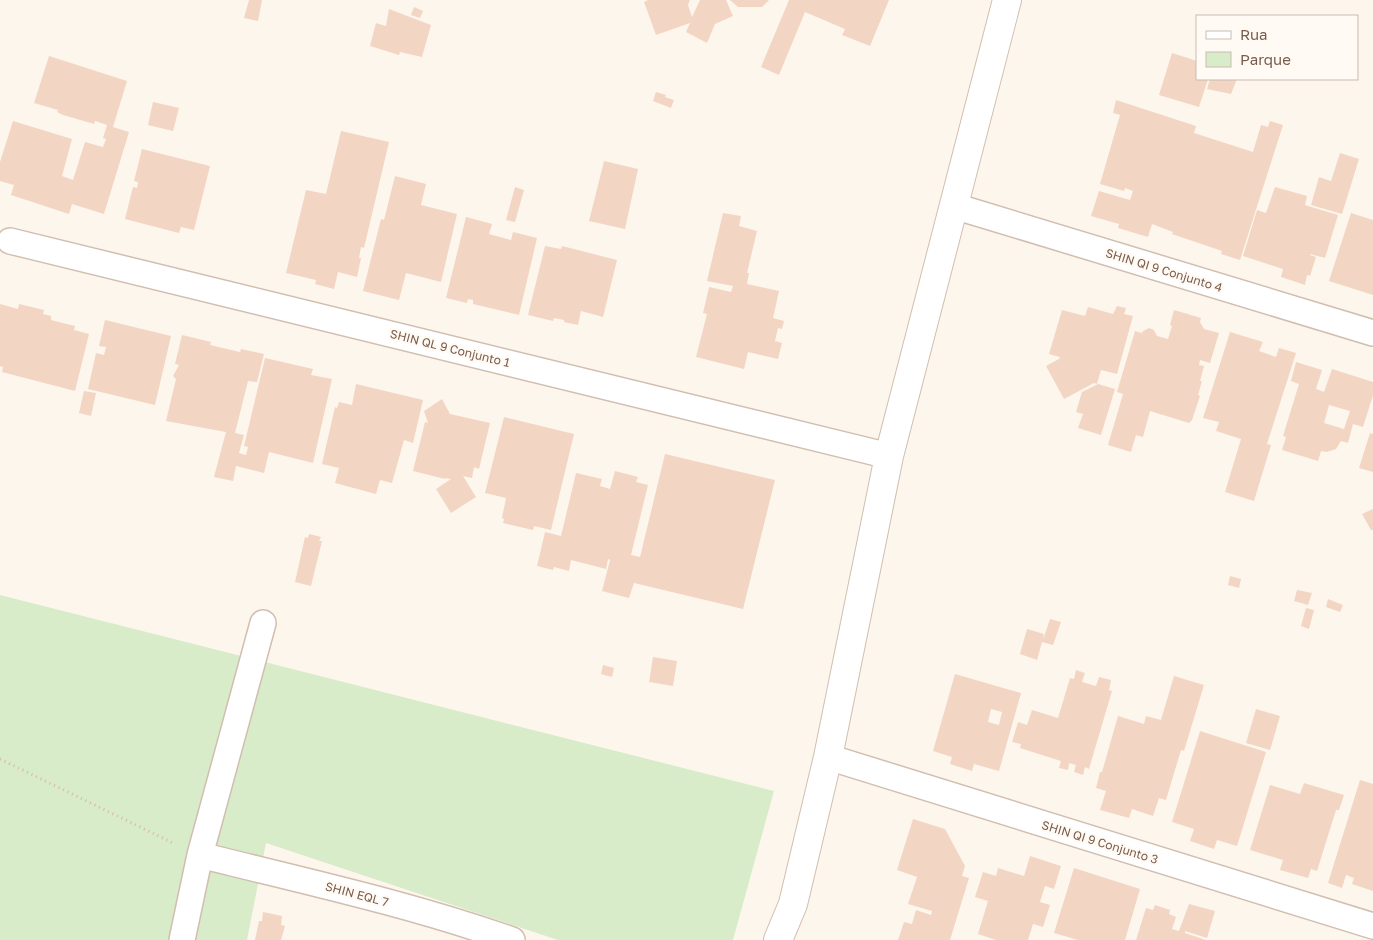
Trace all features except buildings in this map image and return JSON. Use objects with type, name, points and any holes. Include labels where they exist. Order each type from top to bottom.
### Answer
[{"type":"street","points":[[778,940],[793,904],[828,757],[890,456],[1007,0]]},
{"type":"street","name":"SHIN QI 9 Conjunto 4","points":[[954,206],[1373,333]]},
{"type":"street","name":"SHIN QL 9 Conjunto 1","points":[[10,241],[890,456]]},
{"type":"street","points":[[182,940],[200,855],[263,623]]},
{"type":"street","name":"SHIN QI 9 Conjunto 3","points":[[828,757],[1373,926]]},
{"type":"street","name":"SHIN EQL 7","points":[[200,855],[346,890],[457,921],[512,940]]},
{"type":"street","points":[[793,904],[796,940]]},
{"type":"path","points":[[0,759],[200,855]]},
{"type":"green space","points":[[0,595],[774,791],[733,940],[558,940],[266,843],[247,940],[0,940]]}]
